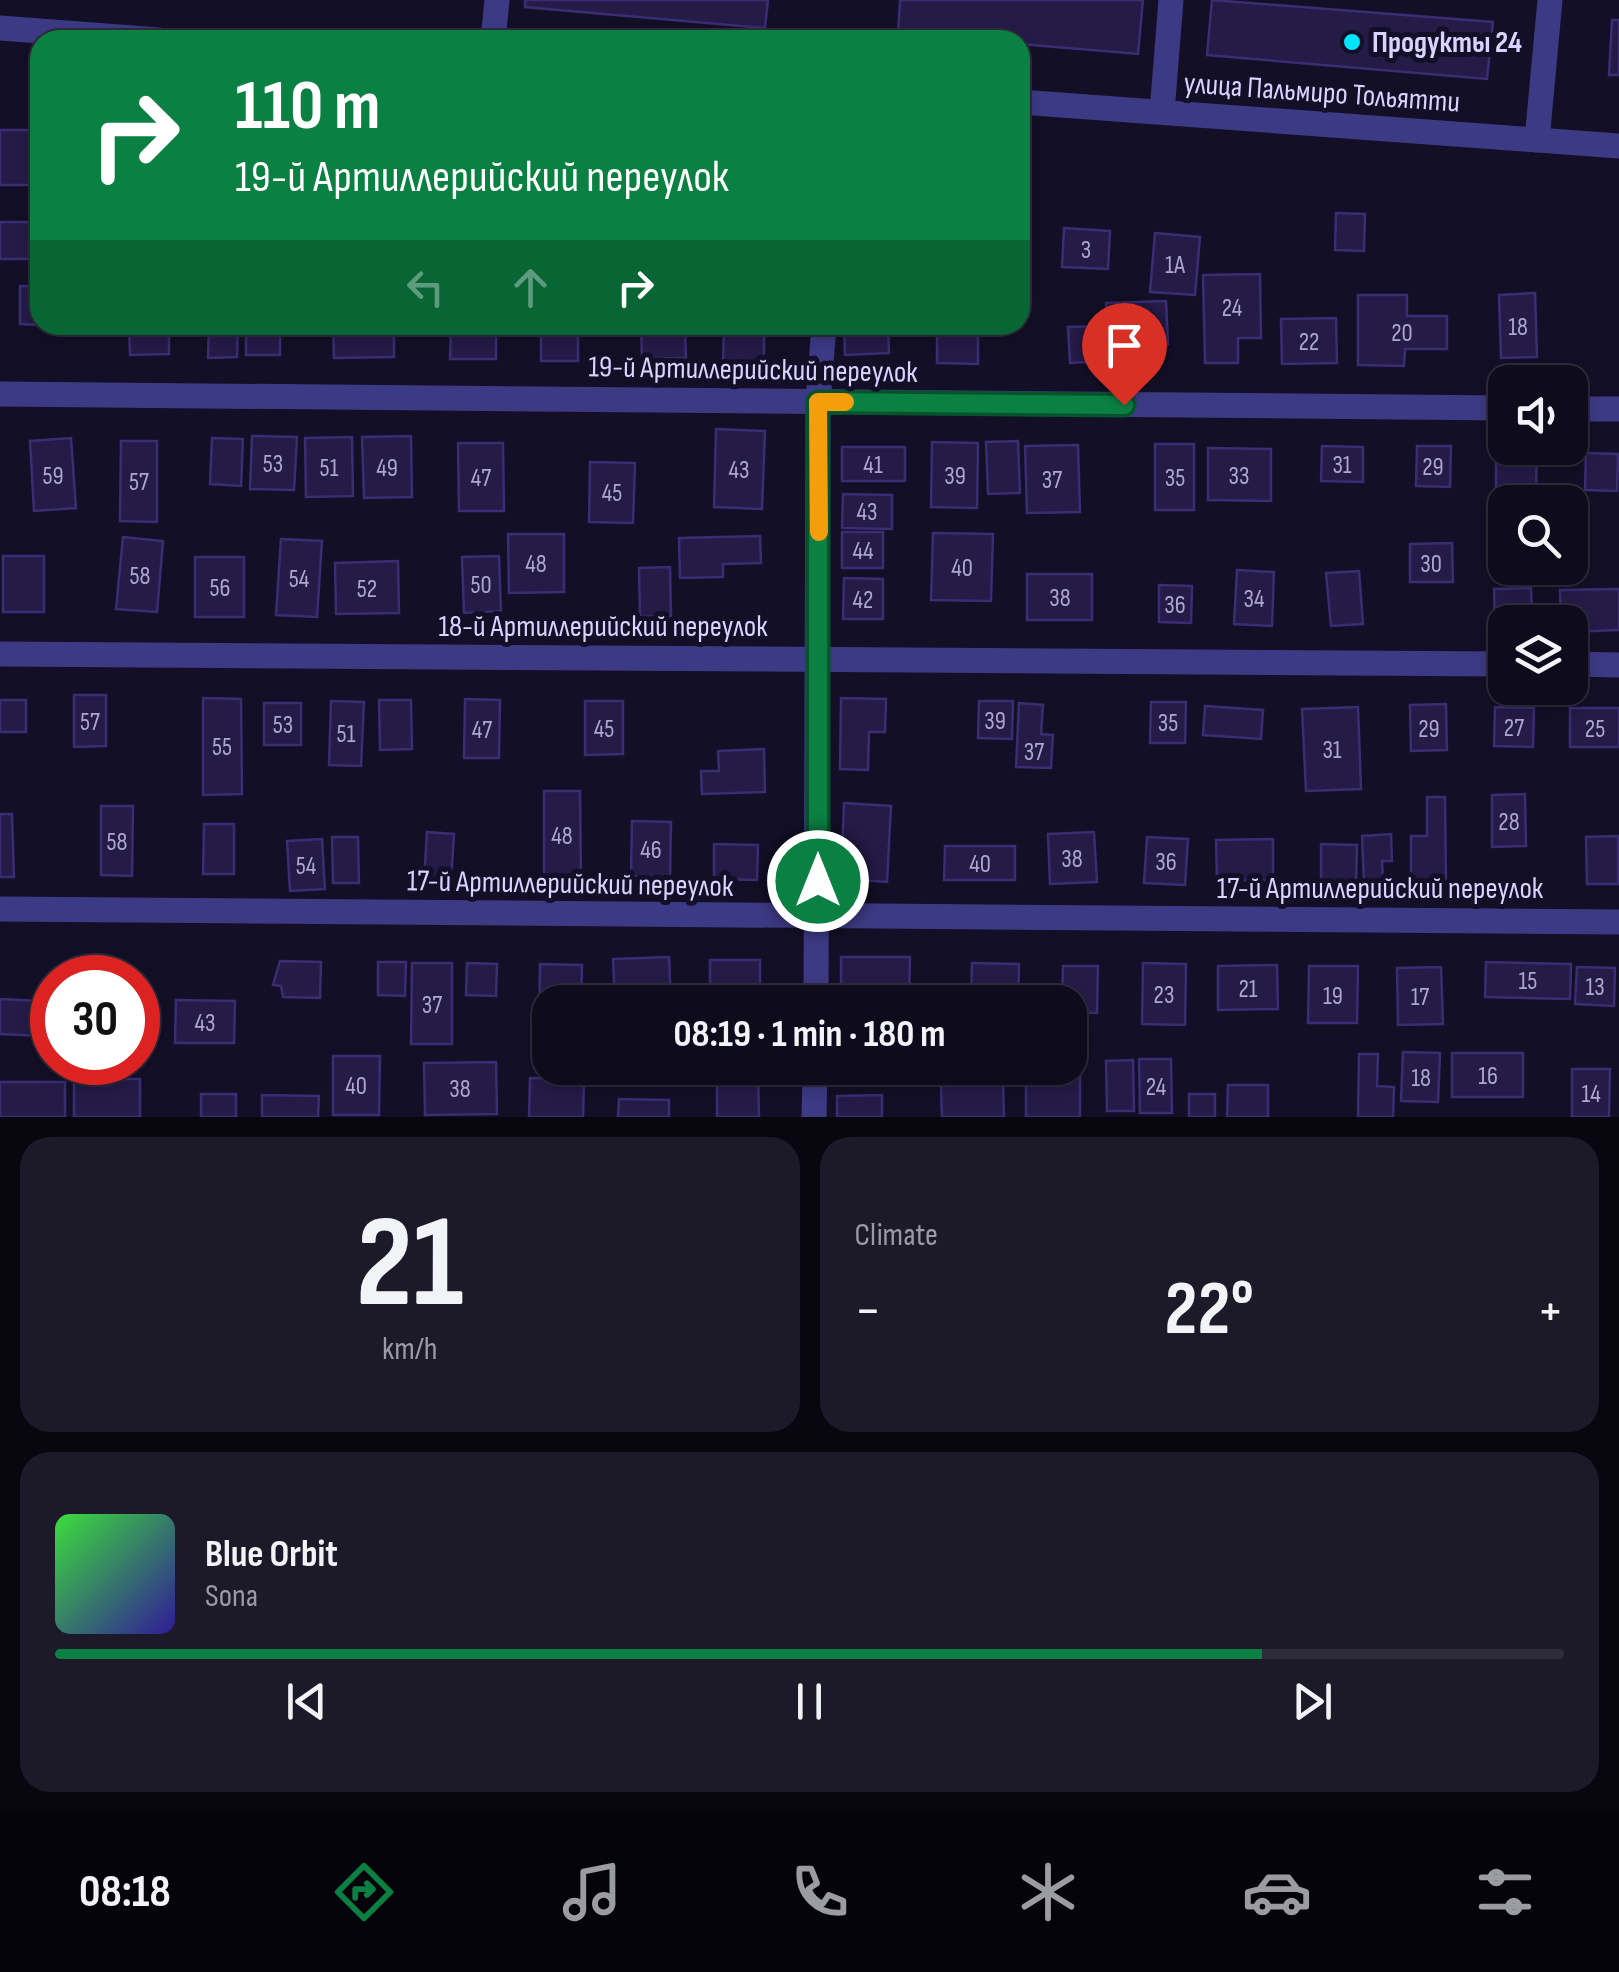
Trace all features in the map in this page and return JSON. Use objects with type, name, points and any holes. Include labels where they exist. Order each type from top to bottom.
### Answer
[{"type":"street","points":[[494,30],[496,0]]},
{"type":"street","points":[[1162,112],[1172,0]]},
{"type":"street","points":[[1537,140],[1550,0]]},
{"type":"street","points":[[0,28],[30,30]]},
{"type":"street","name":"улица Пальмиро Тольятти","points":[[1030,103],[1619,146]]},
{"type":"street","points":[[816,985],[818,402],[823,335]]},
{"type":"street","name":"19-й Артиллерийский переулок","points":[[0,394],[1488,408]]},
{"type":"street","points":[[1588,409],[1619,409]]},
{"type":"street","name":"18-й Артиллерийский переулок","points":[[0,654],[1488,664]]},
{"type":"street","points":[[1588,664],[1619,665]]},
{"type":"street","name":"17-й Артиллерийский переулок","points":[[0,909],[1619,922]]},
{"type":"street","points":[[814,1117],[815,1085]]},
{"type":"building","points":[[525,0],[768,0],[765,28],[525,7]]},
{"type":"building","points":[[900,0],[1143,0],[1138,54],[1030,45],[1030,30],[898,30]]},
{"type":"building","points":[[1212,0],[1493,22],[1487,79],[1207,55]]},
{"type":"building","points":[[1612,20],[1619,20],[1619,75],[1609,75]]},
{"type":"building","points":[[0,130],[30,130],[30,185],[0,185]]},
{"type":"building","points":[[1336,213],[1365,214],[1364,251],[1335,250]]},
{"type":"building","points":[[0,222],[30,222],[30,259],[0,259]]},
{"type":"building","points":[[1064,228],[1110,231],[1108,269],[1062,267]]},
{"type":"building","points":[[1155,233],[1200,237],[1195,295],[1150,292]]},
{"type":"building","points":[[1260,274],[1261,338],[1238,338],[1238,363],[1205,363],[1203,275]]},
{"type":"building","points":[[20,286],[30,286],[30,324],[20,324]]},
{"type":"building","points":[[1535,293],[1537,357],[1501,358],[1499,295]]},
{"type":"building","points":[[1358,295],[1407,295],[1407,316],[1447,316],[1447,349],[1405,349],[1404,366],[1358,365]]},
{"type":"building","points":[[1166,301],[1168,344],[1108,346],[1106,303]]},
{"type":"building","points":[[1336,318],[1337,363],[1282,364],[1281,319]]},
{"type":"building","points":[[1104,326],[1105,361],[1070,363],[1068,327]]},
{"type":"building","points":[[129,335],[169,335],[169,354],[130,355]]},
{"type":"building","points":[[209,335],[238,335],[237,357],[208,358]]},
{"type":"building","points":[[246,335],[280,335],[280,355],[246,355]]},
{"type":"building","points":[[333,335],[394,335],[394,357],[334,358]]},
{"type":"building","points":[[451,335],[496,335],[496,359],[450,359]]},
{"type":"building","points":[[541,335],[578,335],[578,361],[541,361]]},
{"type":"building","points":[[641,335],[685,335],[686,358],[642,359]]},
{"type":"building","points":[[724,335],[764,335],[764,364],[723,363]]},
{"type":"building","points":[[844,335],[888,335],[889,353],[845,355]]},
{"type":"building","points":[[937,335],[978,335],[978,364],[937,363]]},
{"type":"building","points":[[716,429],[765,431],[762,509],[714,507]]},
{"type":"building","points":[[252,436],[297,437],[294,490],[250,489]]},
{"type":"building","points":[[411,436],[412,497],[364,498],[362,437]]},
{"type":"building","points":[[352,437],[353,496],[306,497],[305,438]]},
{"type":"building","points":[[71,438],[76,508],[34,511],[30,441]]},
{"type":"building","points":[[212,438],[243,439],[241,486],[210,484]]},
{"type":"building","points":[[121,441],[157,441],[157,522],[120,521]]},
{"type":"building","points":[[1018,441],[1020,493],[988,494],[986,442]]},
{"type":"building","points":[[932,442],[978,443],[977,508],[931,507]]},
{"type":"building","points":[[458,443],[503,443],[504,511],[459,511]]},
{"type":"building","points":[[1155,444],[1194,444],[1194,510],[1155,510]]},
{"type":"building","points":[[1078,445],[1080,512],[1027,513],[1025,446]]},
{"type":"building","points":[[1322,446],[1363,447],[1363,482],[1321,481]]},
{"type":"building","points":[[1417,446],[1451,446],[1450,487],[1416,486]]},
{"type":"building","points":[[842,447],[905,447],[905,481],[842,481]]},
{"type":"building","points":[[1208,448],[1271,449],[1271,501],[1208,500]]},
{"type":"building","points":[[1588,453],[1618,454],[1617,491],[1588,490]]},
{"type":"building","points":[[590,462],[635,463],[633,523],[589,522]]},
{"type":"building","points":[[1496,465],[1537,465],[1536,485],[1496,485]]},
{"type":"building","points":[[843,494],[892,495],[892,529],[842,528]]},
{"type":"building","points":[[842,532],[883,532],[883,568],[842,568]]},
{"type":"building","points":[[933,533],[993,534],[991,601],[931,600]]},
{"type":"building","points":[[508,534],[564,534],[564,592],[509,593]]},
{"type":"building","points":[[760,536],[761,563],[723,564],[723,577],[680,578],[679,538]]},
{"type":"building","points":[[123,537],[163,541],[157,612],[116,609]]},
{"type":"building","points":[[281,539],[322,541],[317,617],[276,615]]},
{"type":"building","points":[[1452,543],[1453,582],[1410,582],[1410,544]]},
{"type":"building","points":[[3,556],[44,556],[44,612],[3,612]]},
{"type":"building","points":[[499,556],[501,611],[464,613],[462,557]]},
{"type":"building","points":[[195,557],[244,557],[244,617],[195,617]]},
{"type":"building","points":[[398,561],[399,613],[336,614],[335,563]]},
{"type":"building","points":[[670,567],[671,616],[640,617],[639,568]]},
{"type":"building","points":[[1237,570],[1274,572],[1272,626],[1234,624]]},
{"type":"building","points":[[1359,571],[1363,624],[1331,626],[1326,573]]},
{"type":"building","points":[[1027,574],[1092,574],[1092,620],[1027,620]]},
{"type":"building","points":[[844,578],[883,579],[883,619],[843,619]]},
{"type":"building","points":[[1159,585],[1192,586],[1191,623],[1159,622]]},
{"type":"building","points":[[1531,588],[1532,605],[1494,605],[1494,589]]},
{"type":"building","points":[[1619,589],[1619,630],[1588,631],[1588,605],[1560,605],[1560,590]]},
{"type":"building","points":[[74,695],[106,695],[106,746],[74,747]]},
{"type":"building","points":[[203,698],[241,699],[242,794],[203,795]]},
{"type":"building","points":[[841,698],[886,699],[885,732],[869,732],[868,770],[840,769]]},
{"type":"building","points":[[465,699],[500,700],[499,758],[464,758]]},
{"type":"building","points":[[0,700],[26,700],[26,732],[0,732]]},
{"type":"building","points":[[379,700],[411,700],[412,749],[380,750]]},
{"type":"building","points":[[331,701],[364,702],[361,766],[329,765]]},
{"type":"building","points":[[585,701],[623,701],[623,754],[585,755]]},
{"type":"building","points":[[979,701],[1013,701],[1012,739],[978,738]]},
{"type":"building","points":[[1151,702],[1186,702],[1185,743],[1150,743]]},
{"type":"building","points":[[264,703],[301,703],[301,745],[264,745]]},
{"type":"building","points":[[1019,703],[1043,705],[1041,734],[1053,735],[1051,768],[1016,767]]},
{"type":"building","points":[[1446,704],[1447,750],[1411,751],[1410,705]]},
{"type":"building","points":[[1205,706],[1263,710],[1261,739],[1203,735]]},
{"type":"building","points":[[1358,707],[1361,789],[1306,791],[1302,709]]},
{"type":"building","points":[[1495,707],[1534,708],[1533,747],[1494,746]]},
{"type":"building","points":[[1570,708],[1619,708],[1619,747],[1570,747]]},
{"type":"building","points":[[764,749],[765,792],[702,794],[701,771],[719,771],[718,751]]},
{"type":"building","points":[[544,791],[580,791],[581,879],[544,879]]},
{"type":"building","points":[[1525,794],[1526,846],[1492,847],[1492,795]]},
{"type":"building","points":[[1427,797],[1445,797],[1446,884],[1411,884],[1411,836],[1427,836]]},
{"type":"building","points":[[844,803],[891,806],[887,882],[841,879]]},
{"type":"building","points":[[101,806],[133,806],[132,876],[101,875]]},
{"type":"building","points":[[0,814],[12,814],[14,877],[0,877]]},
{"type":"building","points":[[632,821],[671,822],[670,877],[631,876]]},
{"type":"building","points":[[204,824],[234,824],[234,874],[203,874]]},
{"type":"building","points":[[427,832],[454,834],[451,881],[424,880]]},
{"type":"building","points":[[1094,832],[1097,882],[1050,884],[1048,834]]},
{"type":"building","points":[[1391,834],[1392,861],[1382,861],[1383,880],[1364,881],[1362,836]]},
{"type":"building","points":[[1618,836],[1618,884],[1587,884],[1586,837]]},
{"type":"building","points":[[332,837],[358,837],[359,883],[333,883]]},
{"type":"building","points":[[1147,837],[1188,839],[1185,885],[1144,883]]},
{"type":"building","points":[[322,839],[325,889],[290,891],[287,841]]},
{"type":"building","points":[[1273,839],[1273,880],[1217,881],[1216,840]]},
{"type":"building","points":[[714,844],[758,845],[757,880],[714,879]]},
{"type":"building","points":[[1321,844],[1357,845],[1356,886],[1321,886]]},
{"type":"building","points":[[945,846],[1015,846],[1015,880],[944,880]]},
{"type":"building","points":[[669,957],[670,985],[614,985],[613,959]]},
{"type":"building","points":[[841,957],[910,957],[909,985],[841,985]]},
{"type":"building","points":[[710,960],[760,960],[760,985],[710,985]]},
{"type":"building","points":[[280,961],[321,962],[320,998],[283,997],[281,986],[273,985]]},
{"type":"building","points":[[378,962],[406,962],[405,996],[378,995]]},
{"type":"building","points":[[1486,962],[1571,964],[1570,999],[1485,997]]},
{"type":"building","points":[[412,963],[452,963],[452,1044],[411,1044]]},
{"type":"building","points":[[467,963],[497,964],[496,996],[466,995]]},
{"type":"building","points":[[972,963],[1019,964],[1018,985],[971,985]]},
{"type":"building","points":[[1143,963],[1186,964],[1185,1025],[1142,1024]]},
{"type":"building","points":[[540,964],[582,965],[581,985],[540,985]]},
{"type":"building","points":[[1277,965],[1278,1009],[1218,1010],[1218,966]]},
{"type":"building","points":[[1063,966],[1098,966],[1097,1013],[1087,1013],[1087,985],[1062,985]]},
{"type":"building","points":[[1309,966],[1358,966],[1357,1023],[1308,1023]]},
{"type":"building","points":[[1441,967],[1443,1024],[1398,1025],[1397,968]]},
{"type":"building","points":[[1577,967],[1615,968],[1614,1006],[1575,1004]]},
{"type":"building","points":[[0,999],[30,1000],[30,1036],[0,1034]]},
{"type":"building","points":[[176,1000],[235,1001],[234,1043],[175,1043]]},
{"type":"building","points":[[1403,1052],[1440,1053],[1438,1102],[1401,1101]]},
{"type":"building","points":[[1452,1053],[1523,1053],[1523,1097],[1452,1097]]},
{"type":"building","points":[[1359,1054],[1378,1054],[1377,1086],[1394,1087],[1393,1117],[1358,1117]]},
{"type":"building","points":[[333,1056],[380,1056],[379,1115],[333,1115]]},
{"type":"building","points":[[1139,1059],[1171,1059],[1172,1113],[1140,1113]]},
{"type":"building","points":[[1133,1060],[1134,1111],[1107,1111],[1106,1061]]},
{"type":"building","points":[[496,1062],[497,1114],[425,1115],[424,1063]]},
{"type":"building","points":[[1572,1069],[1610,1069],[1609,1117],[1572,1117]]},
{"type":"building","points":[[530,1078],[532,1085],[584,1085],[583,1117],[529,1117]]},
{"type":"building","points":[[0,1082],[65,1085],[65,1117],[0,1117]]},
{"type":"building","points":[[74,1085],[140,1085],[140,1117],[74,1117]]},
{"type":"building","points":[[717,1085],[758,1085],[759,1117],[717,1117]]},
{"type":"building","points":[[1003,1085],[1004,1117],[942,1117],[941,1086]]},
{"type":"building","points":[[1026,1085],[1080,1085],[1080,1117],[1026,1117]]},
{"type":"building","points":[[1228,1085],[1268,1085],[1268,1117],[1227,1117]]},
{"type":"building","points":[[201,1094],[236,1094],[236,1117],[201,1117]]},
{"type":"building","points":[[1189,1094],[1215,1094],[1215,1117],[1189,1117]]},
{"type":"building","points":[[262,1095],[319,1096],[318,1117],[262,1117]]},
{"type":"building","points":[[882,1095],[882,1117],[837,1117],[837,1096]]},
{"type":"building","points":[[619,1099],[669,1100],[669,1117],[618,1117]]},
{"type":"slow traffic","points":[[819,532],[818,402],[845,402]]},
{"type":"place","name":"Продукты 24","points":[[1352,42]]},
{"type":"route","points":[[818,881],[818,402],[1124,405]]}]
